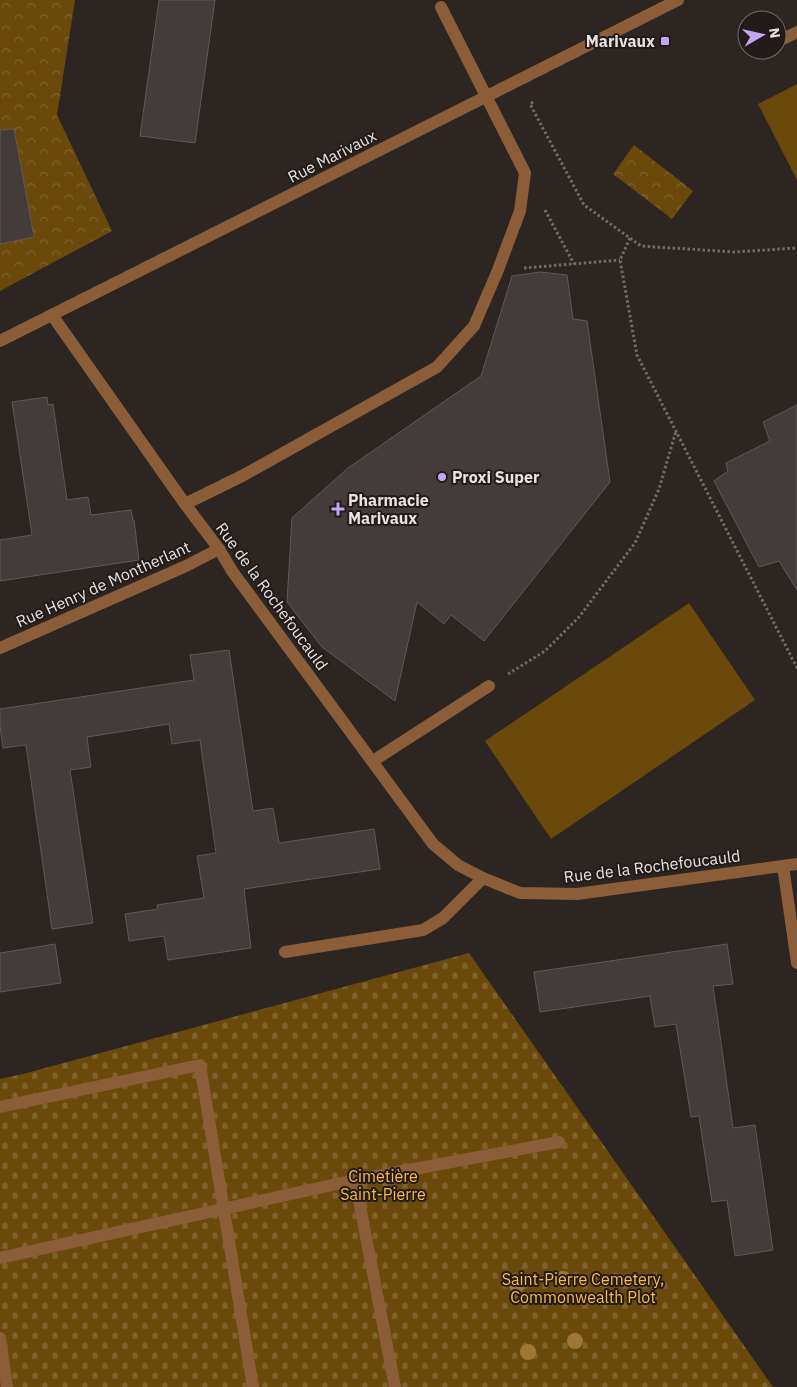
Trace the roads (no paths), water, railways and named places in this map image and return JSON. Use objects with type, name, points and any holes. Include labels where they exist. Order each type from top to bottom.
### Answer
[{"type":"street","name":"Rue Marivaux","points":[[0,342],[678,0]]},
{"type":"street","points":[[185,504],[242,476],[436,367],[474,326],[520,211],[525,173],[441,7]]},
{"type":"street","name":"Rue de la Rochefoucauld","points":[[52,315],[185,504],[219,549],[232,571],[433,844],[458,865],[483,878],[520,893],[576,894],[797,864]]},
{"type":"street","name":"Rue Henry de Montherlant","points":[[0,648],[186,566],[219,549]]},
{"type":"street","points":[[373,761],[489,686]]},
{"type":"street","points":[[783,866],[797,962]]},
{"type":"street","points":[[285,952],[423,930],[443,918],[483,878]]},
{"type":"street","points":[[0,1107],[200,1065],[253,1387]]},
{"type":"street","points":[[0,1258],[355,1180],[559,1142]]},
{"type":"street","points":[[355,1180],[395,1387]]},
{"type":"street","points":[[0,1338],[7,1387]]},
{"type":"place","name":"Marivaux","points":[[665,41]]},
{"type":"place","name":"Proxi Super","points":[[442,477]]},
{"type":"place","name":"Pharmacie Marivaux","points":[[338,509]]},
{"type":"park label","name":"Cimetière Saint-Pierre","points":[[383,1185]]},
{"type":"park label","name":"Saint-Pierre Cemetery, Commonwealth Plot","points":[[583,1288]]}]
